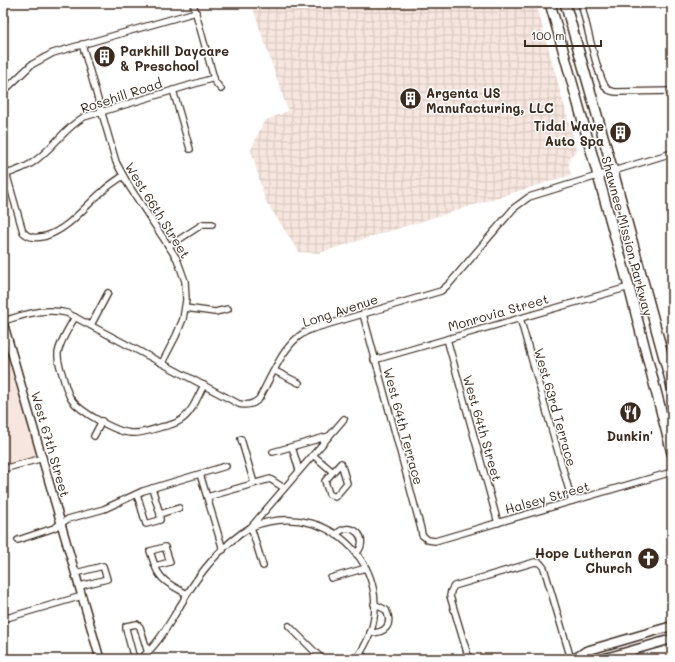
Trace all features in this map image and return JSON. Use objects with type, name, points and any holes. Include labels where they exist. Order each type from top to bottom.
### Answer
[{"type":"highway","name":"Shawnee Mission Parkway","points":[[550,3],[629,287],[672,453]]},
{"type":"highway","points":[[555,3],[562,8],[566,6]]},
{"type":"highway","name":"Shawnee Mission Parkway","points":[[566,6],[672,387]]},
{"type":"highway","points":[[553,14],[574,32]]},
{"type":"main road","points":[[572,659],[586,651],[672,626]]},
{"type":"main road","points":[[628,639],[632,650]]},
{"type":"main road","points":[[602,659],[672,639]]},
{"type":"street","points":[[193,3],[214,78],[221,88]]},
{"type":"street","points":[[581,3],[599,71],[608,90],[615,92],[672,91]]},
{"type":"street","points":[[3,92],[25,70],[41,58],[53,53],[196,12]]},
{"type":"street","points":[[3,15],[3,23]]},
{"type":"street","name":"West 66th Street","points":[[82,44],[116,162],[123,176],[177,259],[185,281],[185,308],[181,324],[162,363]]},
{"type":"street","name":"Rosehill Road","points":[[5,174],[22,168],[32,162],[75,122],[84,117],[214,78]]},
{"type":"street","points":[[173,90],[190,149]]},
{"type":"street","name":"Long Avenue","points":[[3,321],[41,311],[60,312],[75,317],[239,404],[249,405],[255,403],[259,399],[290,344],[296,337],[312,329],[441,291],[448,286],[522,201],[537,193],[672,153]]},
{"type":"street","points":[[3,162],[5,174],[23,232],[27,236],[33,238],[39,238],[60,230],[71,223],[104,190],[123,176]]},
{"type":"street","points":[[169,246],[203,224],[212,224]]},
{"type":"street","name":"Monrovia Street","points":[[374,360],[629,287]]},
{"type":"street","points":[[91,325],[108,292]]},
{"type":"street","points":[[185,308],[215,312],[228,309]]},
{"type":"street","name":"West 64th Terrace","points":[[362,314],[422,535],[428,540]]},
{"type":"street","points":[[75,317],[59,348],[58,361],[70,398],[84,412],[121,431],[133,434],[140,433],[177,422],[186,416],[204,385]]},
{"type":"street","name":"West 63rd Terrace","points":[[520,318],[572,501]]},
{"type":"street","name":"West 67th Street","points":[[3,321],[100,659]]},
{"type":"street","name":"West 64th Street","points":[[447,339],[498,523]]},
{"type":"street","points":[[275,371],[299,383]]},
{"type":"street","points":[[251,527],[344,419]]},
{"type":"street","points":[[94,436],[102,421]]},
{"type":"street","points":[[273,452],[330,436]]},
{"type":"street","points":[[241,439],[254,483]]},
{"type":"street","points":[[292,447],[299,470]]},
{"type":"street","points":[[313,454],[333,472]]},
{"type":"street","points":[[3,469],[43,458]]},
{"type":"street","points":[[341,463],[347,483],[335,497],[329,494],[325,481],[333,472],[341,463]]},
{"type":"street","points":[[18,540],[47,531],[62,524],[68,519],[104,509],[152,488],[226,466]]},
{"type":"street","name":"Halsey Street","points":[[428,540],[435,541],[672,472]]},
{"type":"street","points":[[200,474],[222,550]]},
{"type":"street","points":[[207,497],[270,479],[284,488]]},
{"type":"street","points":[[137,494],[146,524],[160,520],[160,514],[152,488]]},
{"type":"street","points":[[160,514],[179,508]]},
{"type":"street","points":[[140,659],[148,653],[164,633],[193,584],[222,550],[239,534],[251,527],[262,523],[281,520],[298,520],[322,526],[350,545],[366,568],[374,594],[373,620],[370,633],[364,647],[356,659]]},
{"type":"street","points":[[251,527],[263,566]]},
{"type":"street","points":[[336,535],[342,530],[349,528],[356,531],[360,535],[362,542],[361,549],[356,554]]},
{"type":"street","points":[[469,659],[450,596],[454,586],[526,563],[535,562],[540,563],[544,568],[572,659]]},
{"type":"street","points":[[76,573],[103,566],[107,579],[80,586]]},
{"type":"street","points":[[155,566],[160,577],[187,594]]},
{"type":"street","points":[[331,578],[366,568]]},
{"type":"street","points":[[3,618],[82,596]]},
{"type":"street","points":[[370,633],[383,631],[389,621],[386,610],[374,604]]},
{"type":"street","points":[[134,659],[126,626],[137,624],[140,627],[148,653]]},
{"type":"street","points":[[289,626],[322,659]]},
{"type":"street","points":[[360,654],[367,659]]},
{"type":"shaded area","points":[[251,3],[536,3],[577,152],[570,156],[569,166],[571,175],[319,253],[299,252],[265,200],[251,150],[264,121],[288,111]]},
{"type":"shaded area","points":[[3,335],[37,452],[35,457],[3,467]]},
{"type":"place","name":"Parkhill Daycare & Preschool","points":[[104,57]]},
{"type":"place","name":"Argenta US Manufacturing, LLC","points":[[411,99]]},
{"type":"place","name":"Tidal Wave Auto Spa","points":[[620,132]]},
{"type":"place","name":"Dunkin'","points":[[630,413]]},
{"type":"place","name":"Hope Lutheran Church","points":[[648,559]]}]
